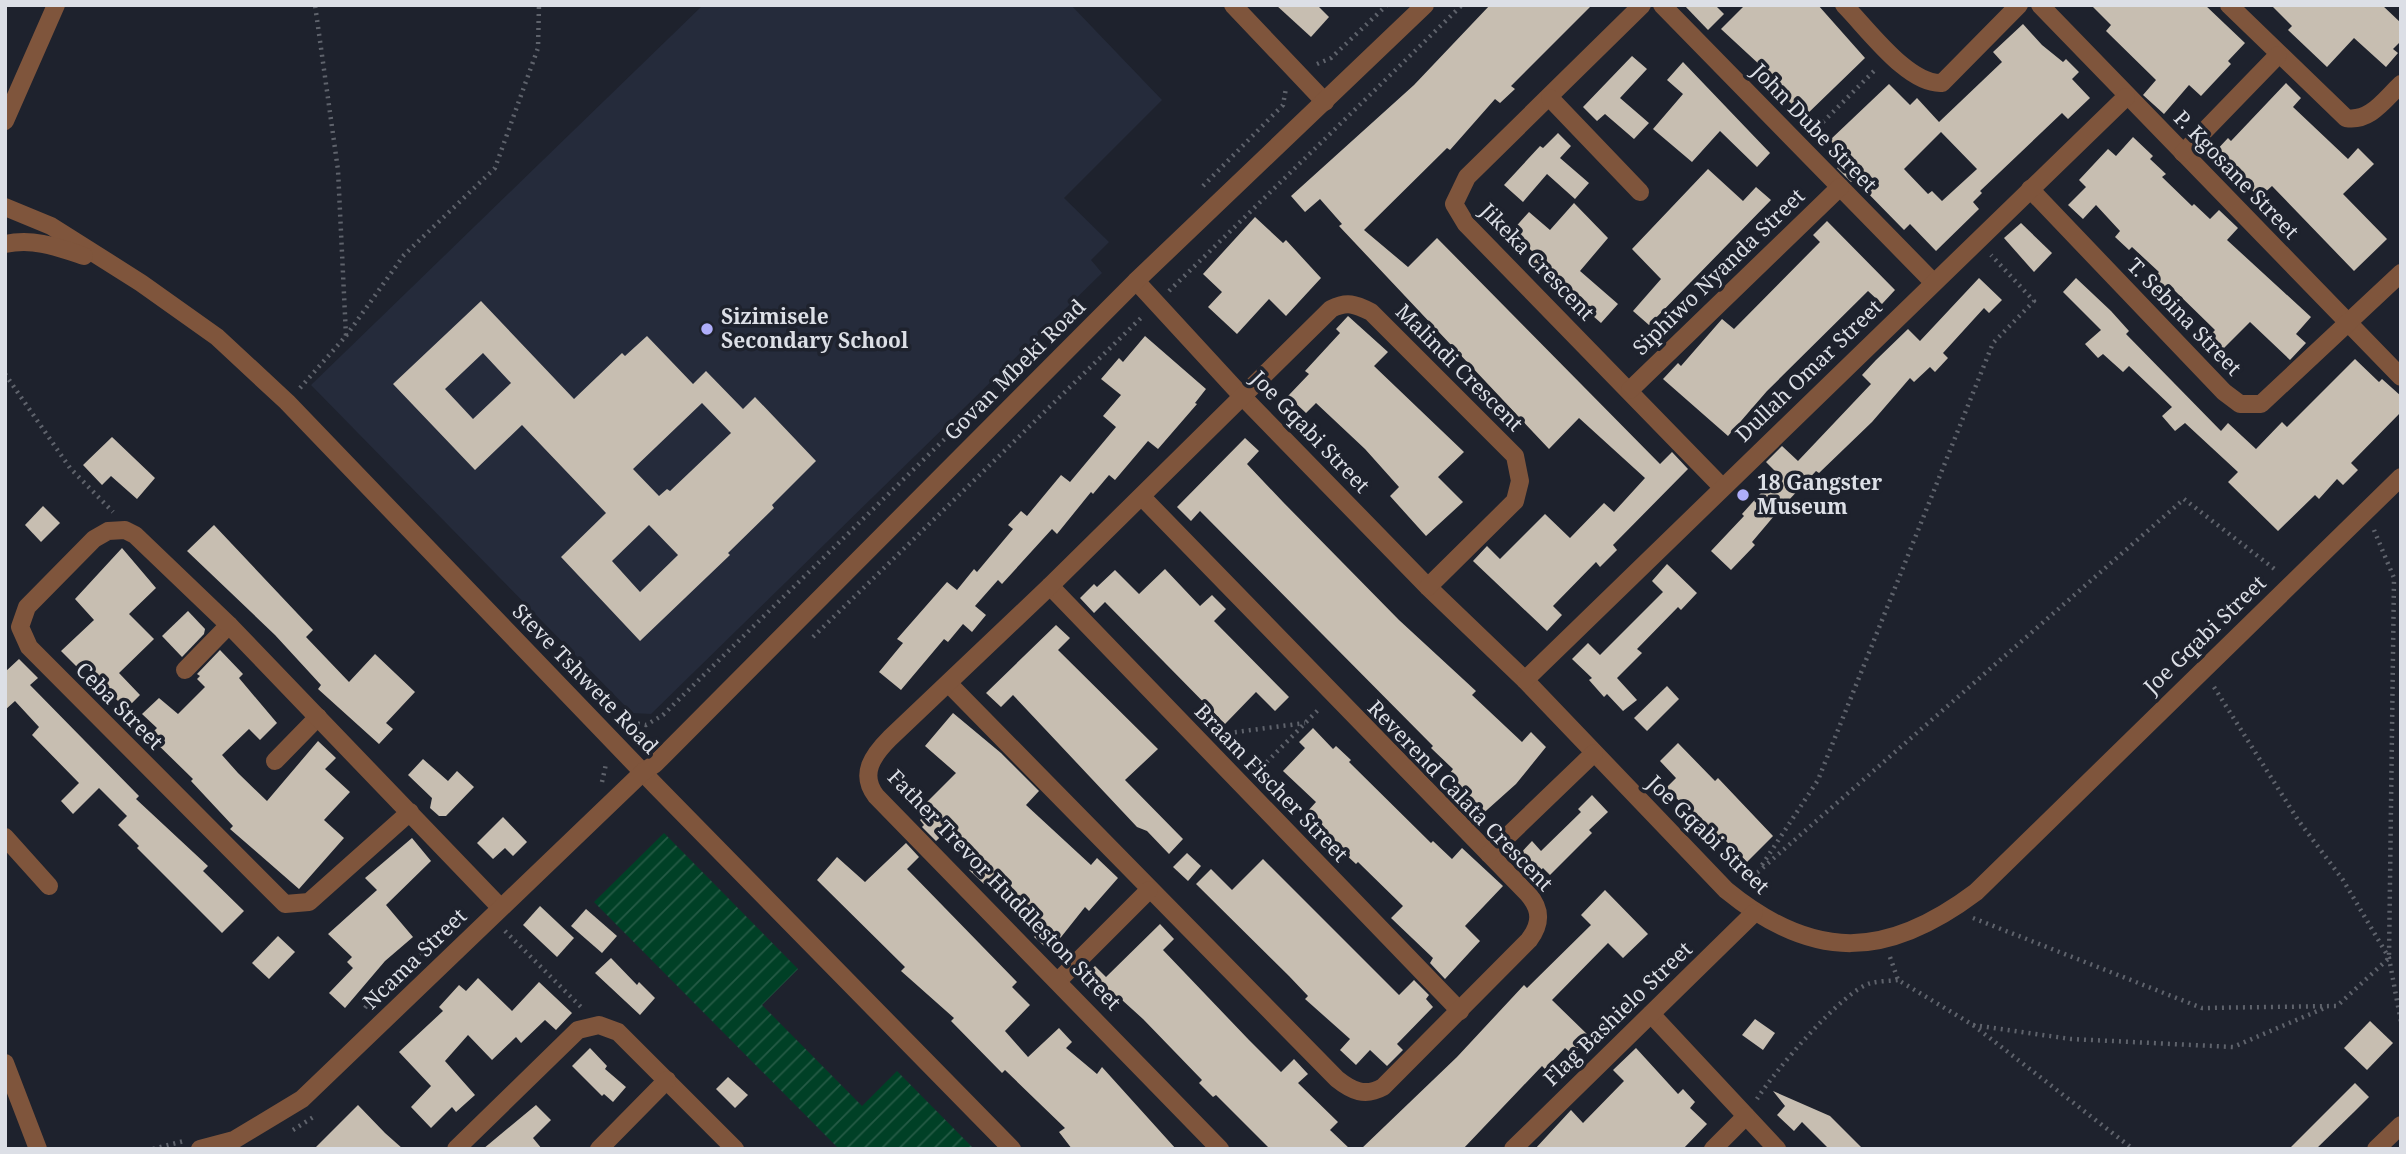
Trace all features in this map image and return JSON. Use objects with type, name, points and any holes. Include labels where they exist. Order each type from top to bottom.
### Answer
[{"type":"street","points":[[5,121],[56,5]]},
{"type":"street","points":[[1233,5],[1325,102]]},
{"type":"street","name":"Govan Mbeki Road","points":[[643,772],[655,764],[1136,281],[1425,5]]},
{"type":"street","name":"Jikeka Crescent","points":[[1642,5],[1467,177],[1454,204],[1466,224],[1722,487]]},
{"type":"street","name":"John Dube Street","points":[[1662,5],[1933,282]]},
{"type":"street","points":[[1844,5],[1919,79],[1930,83],[1942,83],[2019,5]]},
{"type":"street","name":"P. Kgosane Street","points":[[2040,5],[2126,97],[2401,377]]},
{"type":"street","points":[[2229,5],[2346,118],[2357,120],[2368,115],[2401,85]]},
{"type":"street","points":[[2183,153],[2278,55]]},
{"type":"street","name":"Dullah Omar Street","points":[[1525,680],[2126,97]]},
{"type":"street","points":[[1550,98],[1640,192]]},
{"type":"street","name":"Siphiwo Nyanda Street","points":[[1630,390],[1840,187]]},
{"type":"street","name":"T. Sebina Street","points":[[2029,189],[2224,392],[2240,404],[2261,404],[2401,273]]},
{"type":"street","name":"Steve Tshwete Road","points":[[5,207],[51,226],[107,264],[141,283],[217,337],[287,402],[643,772],[1012,1149]]},
{"type":"street","name":"Steve Tshwete Road","points":[[5,244],[20,241],[44,243],[107,264]]},
{"type":"street","name":"Joe Gqabi Street","points":[[1136,281],[1241,396],[1428,587],[1525,680],[1726,890],[1754,913],[1797,934],[1821,940],[1845,943],[1884,940],[1922,928],[1976,892],[2401,477]]},
{"type":"street","name":"Malindi Crescent","points":[[1241,396],[1331,309],[1348,303],[1371,312],[1515,457],[1520,481],[1515,501],[1428,587]]},
{"type":"street","name":"Father Trevor Huddleston Street","points":[[1220,1149],[870,788],[868,769],[877,750],[1142,497],[1241,396]]},
{"type":"street","name":"Reverend Calata Crescent","points":[[949,684],[1337,1079],[1358,1093],[1376,1091],[1383,1087],[1529,940],[1538,924],[1535,901],[1142,497]]},
{"type":"street","name":"Ceba Street","points":[[125,530],[108,530],[94,539],[27,607],[20,627],[29,647],[278,900],[293,905],[309,902],[410,812]]},
{"type":"street","points":[[125,530],[144,542],[229,625],[410,812],[496,912]]},
{"type":"street","name":"Braam Fischer Street","points":[[1050,586],[1460,1012]]},
{"type":"street","points":[[186,670],[229,625]]},
{"type":"street","points":[[275,761],[318,717]]},
{"type":"street","points":[[1489,854],[1594,753]]},
{"type":"street","name":"Ncama Street","points":[[193,1144],[234,1140],[302,1099],[643,772]]},
{"type":"street","points":[[5,837],[49,886]]},
{"type":"street","points":[[1059,980],[1149,890]]},
{"type":"street","name":"Flag Bashielo Street","points":[[1513,1149],[1754,913]]},
{"type":"street","points":[[1651,1014],[1777,1149]]},
{"type":"street","points":[[456,1149],[578,1030],[599,1025],[618,1032],[735,1149]]},
{"type":"street","points":[[5,1063],[38,1149]]},
{"type":"street","points":[[599,1149],[667,1080]]},
{"type":"street","points":[[1713,1149],[1746,1116]]},
{"type":"street","points":[[2376,1149],[2401,1125]]},
{"type":"path","points":[[315,5],[338,170],[346,336]]},
{"type":"path","points":[[287,402],[346,336],[404,255],[495,168],[538,48],[539,5]]},
{"type":"path","points":[[1318,64],[1331,58],[1387,5]]},
{"type":"path","points":[[1799,145],[1892,53]]},
{"type":"path","points":[[1197,192],[1283,106],[1286,97],[1282,77]]},
{"type":"path","points":[[1758,872],[1818,780],[1993,343],[2035,301],[1977,240]]},
{"type":"path","points":[[618,717],[626,723],[646,725],[663,715],[1020,366]]},
{"type":"path","points":[[5,374],[71,468],[111,509],[125,530]]},
{"type":"path","points":[[1726,890],[1758,872],[2184,499],[2292,582]]},
{"type":"path","points":[[2365,511],[2395,578],[2389,958],[2401,1022]]},
{"type":"path","points":[[2203,668],[2245,739],[2343,880],[2389,958]]},
{"type":"path","points":[[1243,787],[1332,695]]},
{"type":"path","points":[[1196,737],[1306,723]]},
{"type":"path","points":[[594,791],[607,771],[603,755]]},
{"type":"path","points":[[1953,909],[2202,1008],[2337,1006],[2389,958]]},
{"type":"path","points":[[496,912],[599,1025]]},
{"type":"path","points":[[1884,940],[1898,980]]},
{"type":"path","points":[[359,1019],[382,987],[431,947]]},
{"type":"path","points":[[1746,1116],[1769,1079],[1822,1020],[1868,983],[1898,980],[1973,1025],[2133,1149]]},
{"type":"path","points":[[1973,1025],[2071,1039],[2233,1047],[2329,1006]]},
{"type":"path","points":[[153,1149],[193,1144]]},
{"type":"shaded area","name":"Sizimisele Secondary School","points":[[1071,5],[1162,100],[1064,198],[1109,242],[1091,260],[1102,273],[651,714],[632,713],[311,385],[701,7]]},
{"type":"green space","points":[[664,833],[798,969],[762,1005],[862,1106],[897,1071],[974,1149],[839,1149],[594,902]]},
{"type":"building","points":[[1276,5],[1317,5],[1329,17],[1311,37]]},
{"type":"building","points":[[1490,5],[1592,5],[1511,86],[1515,89],[1500,103],[1495,99],[1450,150],[1447,148],[1364,230],[1408,267],[1437,238],[1660,464],[1672,452],[1688,469],[1613,545],[1617,550],[1600,567],[1596,562],[1553,606],[1562,615],[1547,631],[1473,561],[1487,546],[1500,559],[1545,514],[1570,538],[1604,503],[1614,512],[1645,478],[1579,418],[1549,449],[1339,226],[1342,224],[1320,199],[1305,212],[1291,196],[1414,85]]},
{"type":"building","points":[[1684,5],[1715,5],[1724,14],[1708,30]]},
{"type":"building","points":[[1745,5],[1818,5],[1865,58],[1804,117],[1758,69],[1761,66],[1721,29]]},
{"type":"building","points":[[2091,5],[2205,5],[2245,43],[2228,61],[2231,64],[2201,96],[2189,85],[2164,114],[2143,95],[2156,80],[2106,31],[2111,25]]},
{"type":"building","points":[[2271,5],[2382,5],[2401,23],[2401,41],[2393,49],[2398,53],[2386,67],[2354,38],[2327,67],[2288,30],[2292,26]]},
{"type":"building","points":[[2023,24],[2042,45],[2063,62],[2066,59],[2079,72],[2072,79],[2090,98],[2068,119],[2062,113],[1980,191],[1982,193],[1973,202],[1979,209],[1936,251],[1910,224],[1904,230],[1854,179],[1851,182],[1837,168],[1847,159],[1830,140],[1889,84],[1910,105],[1917,98],[1939,122],[2002,62],[1993,52]],"holes":[[[1941,132],[1977,169],[1942,201],[1932,191],[1928,194],[1904,169]]]},
{"type":"building","points":[[1632,56],[1647,69],[1620,98],[1649,123],[1634,139],[1605,114],[1597,121],[1583,107]]},
{"type":"building","points":[[1683,62],[1770,153],[1757,167],[1720,131],[1692,162],[1653,129],[1683,94],[1667,80]]},
{"type":"building","points":[[2286,83],[2301,98],[2293,107],[2348,159],[2358,148],[2374,164],[2343,194],[2387,239],[2354,271],[2272,186],[2261,196],[2214,153],[2228,138],[2231,141]]},
{"type":"building","points":[[1558,133],[1571,146],[1560,158],[1589,183],[1575,199],[1547,174],[1523,202],[1504,185],[1540,146],[1543,148]]},
{"type":"building","points":[[2133,137],[2153,156],[2150,159],[2166,174],[2162,177],[2192,206],[2194,204],[2210,219],[2219,210],[2238,228],[2227,240],[2311,317],[2296,334],[2306,343],[2290,360],[2250,322],[2221,351],[2208,338],[2215,330],[2172,288],[2168,292],[2153,278],[2159,272],[2132,247],[2129,250],[2115,237],[2120,231],[2096,205],[2083,219],[2068,205],[2086,187],[2079,180],[2108,149],[2116,156]]},
{"type":"building","points":[[1708,169],[1743,201],[1756,187],[1771,200],[1649,325],[1633,311],[1661,279],[1632,249]]},
{"type":"building","points":[[1574,203],[1608,238],[1580,271],[1618,304],[1601,323],[1527,258],[1533,252],[1511,232],[1529,212],[1550,230]]},
{"type":"building","points":[[1255,217],[1283,243],[1286,240],[1321,278],[1286,316],[1269,299],[1237,334],[1208,307],[1222,292],[1203,274]]},
{"type":"building","points":[[1827,221],[1895,290],[1882,304],[1868,291],[1767,391],[1728,436],[1663,379],[1678,363],[1681,366],[1722,319],[1734,329],[1820,242],[1813,235]]},
{"type":"building","points":[[2021,223],[2052,253],[2034,272],[2004,238]]},
{"type":"building","points":[[1979,278],[2002,300],[1989,313],[1984,308],[1943,353],[1948,358],[1935,372],[1930,367],[1914,382],[1910,378],[1872,422],[1819,473],[1816,471],[1774,516],[1752,542],[1755,545],[1731,570],[1711,551],[1778,474],[1766,462],[1782,446],[1798,461],[1871,384],[1862,375],[1876,360],[1908,329],[1920,341]]},
{"type":"building","points":[[2076,278],[2111,311],[2129,331],[2126,334],[2221,431],[2228,423],[2256,449],[2282,422],[2287,427],[2355,359],[2379,382],[2382,379],[2401,396],[2401,412],[2351,463],[2358,470],[2343,485],[2337,479],[2319,499],[2315,495],[2278,531],[2228,482],[2238,472],[2185,423],[2175,431],[2162,416],[2172,407],[2129,366],[2123,372],[2103,354],[2098,358],[2085,344],[2101,330],[2063,292]]},
{"type":"building","points":[[481,301],[574,399],[622,353],[625,356],[647,336],[693,384],[706,371],[743,409],[755,397],[816,461],[772,505],[774,508],[728,553],[730,555],[640,641],[561,557],[606,513],[522,425],[475,470],[393,384]],"holes":[[[483,353],[511,383],[473,419],[445,389]],[[702,403],[731,433],[670,491],[667,489],[659,496],[633,469]],[[649,525],[678,555],[640,592],[612,561]]]},
{"type":"building","points":[[1348,316],[1388,352],[1374,366],[1464,452],[1438,477],[1463,502],[1426,536],[1390,496],[1399,487],[1365,449],[1316,403],[1306,413],[1288,396],[1309,374],[1305,371],[1340,333],[1336,329]]},
{"type":"building","points":[[1145,336],[1206,389],[1195,403],[1197,404],[1158,449],[1148,441],[1115,480],[1109,475],[1093,494],[1091,492],[1057,534],[1052,529],[1002,584],[998,580],[975,606],[986,615],[972,632],[963,624],[948,642],[944,639],[901,690],[879,672],[903,643],[897,639],[947,582],[957,590],[974,569],[977,572],[1013,529],[1008,525],[1021,511],[1027,516],[1061,475],[1070,482],[1116,427],[1103,416],[1121,395],[1101,379],[1119,358],[1123,362]]},
{"type":"building","points":[[112,437],[155,478],[137,499],[111,476],[102,485],[83,465]]},
{"type":"building","points":[[1245,438],[1259,451],[1247,464],[1283,502],[1399,620],[1476,691],[1472,695],[1522,742],[1531,732],[1546,747],[1516,784],[1478,818],[1464,804],[1470,797],[1447,777],[1453,769],[1431,748],[1433,746],[1200,511],[1191,521],[1177,507]]},
{"type":"building","points":[[43,506],[60,523],[41,542],[25,525]]},
{"type":"building","points":[[214,525],[313,630],[306,637],[349,682],[375,654],[415,692],[386,723],[393,729],[379,744],[318,689],[321,685],[275,635],[187,551]]},
{"type":"building","points":[[122,548],[156,588],[129,614],[154,639],[119,673],[140,695],[126,709],[80,663],[77,667],[61,651],[94,620],[75,599]]},
{"type":"building","points":[[1667,564],[1697,593],[1681,610],[1678,607],[1637,649],[1642,653],[1617,678],[1637,700],[1623,711],[1607,694],[1604,697],[1589,680],[1592,678],[1572,659],[1588,643],[1600,655],[1663,592],[1652,581]]},
{"type":"building","points":[[1165,569],[1200,606],[1212,595],[1226,609],[1214,621],[1289,697],[1275,711],[1256,692],[1225,724],[1105,602],[1094,613],[1080,598],[1094,584],[1097,587],[1115,570],[1139,594]]},
{"type":"building","points":[[188,611],[205,629],[204,634],[182,657],[162,636]]},
{"type":"building","points":[[1056,625],[1070,638],[1058,650],[1158,749],[1125,780],[1183,839],[1169,854],[1147,831],[1137,827],[1013,695],[1001,707],[986,693]]},
{"type":"building","points":[[220,650],[243,674],[239,678],[277,723],[260,740],[249,729],[222,755],[238,773],[267,801],[318,741],[336,758],[325,769],[350,792],[324,820],[344,838],[299,889],[230,829],[233,826],[191,781],[193,779],[149,736],[157,728],[142,714],[159,698],[178,714],[205,687],[197,679],[200,676],[197,674]]},
{"type":"building","points":[[19,659],[38,678],[30,685],[139,796],[136,799],[208,866],[203,871],[244,911],[222,933],[137,848],[139,846],[118,825],[127,816],[99,788],[73,814],[61,801],[79,783],[32,735],[39,727],[15,701],[5,710],[5,672]]},
{"type":"building","points":[[1667,686],[1679,699],[1647,731],[1634,718]]},
{"type":"building","points":[[953,713],[1001,753],[1039,791],[1026,805],[1091,865],[1097,858],[1118,878],[1089,911],[1085,907],[1050,951],[1034,937],[1045,925],[1010,895],[1007,898],[988,879],[984,884],[969,870],[978,861],[948,830],[936,841],[922,827],[924,825],[920,820],[931,810],[925,804],[956,773],[925,746]]},
{"type":"building","points":[[1313,728],[1333,749],[1336,746],[1351,760],[1349,762],[1431,843],[1433,841],[1452,859],[1462,848],[1503,886],[1465,926],[1480,941],[1445,979],[1430,963],[1433,958],[1391,918],[1403,906],[1358,862],[1356,864],[1343,852],[1345,850],[1306,813],[1316,802],[1283,771],[1305,748],[1299,742]]},
{"type":"building","points":[[1678,743],[1715,781],[1718,778],[1773,836],[1747,862],[1720,835],[1717,838],[1666,788],[1676,778],[1660,761]]},
{"type":"building","points":[[423,759],[448,781],[457,771],[474,787],[446,816],[439,816],[430,808],[432,798],[408,775]]},
{"type":"building","points":[[1592,795],[1608,812],[1589,830],[1592,833],[1550,875],[1543,868],[1534,877],[1516,858],[1532,841],[1541,851],[1581,812],[1578,809]]},
{"type":"building","points":[[503,817],[527,842],[513,856],[505,848],[493,859],[477,843]]},
{"type":"building","points":[[412,838],[431,861],[386,905],[413,937],[385,961],[345,1008],[329,993],[353,968],[347,962],[352,957],[328,934],[377,890],[365,878]]},
{"type":"building","points":[[906,843],[919,857],[907,869],[1017,982],[1012,987],[1030,1005],[1005,1031],[1028,1057],[1059,1028],[1072,1042],[1066,1048],[1097,1074],[1102,1067],[1176,1149],[1072,1149],[1059,1132],[1065,1128],[1005,1070],[1002,1073],[951,1021],[954,1018],[901,971],[905,967],[817,880],[837,857],[865,882]]},
{"type":"building","points":[[1187,853],[1201,866],[1188,881],[1173,867]]},
{"type":"building","points":[[1263,859],[1399,995],[1414,980],[1429,995],[1426,999],[1433,1007],[1397,1044],[1403,1050],[1387,1066],[1370,1050],[1356,1065],[1340,1050],[1350,1039],[1305,999],[1308,996],[1196,884],[1211,869],[1232,890]]},
{"type":"building","points":[[1605,890],[1648,934],[1623,958],[1608,943],[1552,1000],[1589,1036],[1572,1054],[1565,1048],[1545,1069],[1542,1066],[1463,1149],[1361,1149],[1457,1057],[1524,985],[1527,988],[1591,925],[1581,915]]},
{"type":"building","points":[[540,906],[574,938],[557,957],[523,925]]},
{"type":"building","points":[[586,909],[617,936],[602,953],[571,926]]},
{"type":"building","points":[[1160,924],[1174,939],[1163,950],[1249,1040],[1281,1072],[1294,1059],[1308,1074],[1298,1083],[1338,1122],[1330,1130],[1350,1149],[1270,1149],[1216,1095],[1213,1097],[1199,1083],[1202,1080],[1122,1000],[1113,1010],[1081,979],[1095,966],[1106,977]]},
{"type":"building","points":[[278,936],[295,952],[269,979],[252,963]]},
{"type":"building","points":[[611,958],[637,985],[639,982],[655,998],[640,1015],[595,973]]},
{"type":"building","points":[[478,978],[512,1011],[539,982],[572,1013],[556,1030],[545,1020],[521,1043],[516,1037],[492,1060],[468,1035],[445,1061],[475,1095],[456,1112],[452,1107],[431,1128],[411,1107],[431,1086],[399,1052],[443,1011],[439,1007],[459,985],[466,991]]},
{"type":"building","points":[[1755,1019],[1775,1033],[1763,1050],[1742,1035]]},
{"type":"building","points":[[2370,1021],[2393,1043],[2367,1070],[2344,1048]]},
{"type":"building","points":[[590,1048],[607,1066],[605,1069],[626,1087],[613,1102],[604,1094],[602,1096],[572,1066]]},
{"type":"building","points":[[1636,1048],[1678,1094],[1683,1089],[1695,1102],[1690,1108],[1707,1124],[1683,1149],[1535,1149],[1571,1110],[1583,1123],[1624,1081],[1613,1070]]},
{"type":"building","points":[[728,1077],[748,1095],[735,1108],[716,1089]]},
{"type":"building","points":[[2355,1083],[2369,1097],[2355,1111],[2316,1149],[2289,1149]]},
{"type":"building","points":[[1773,1091],[1830,1116],[1863,1149],[1829,1149],[1802,1122],[1794,1131],[1777,1115],[1785,1106]]},
{"type":"building","points":[[358,1105],[385,1133],[403,1149],[314,1149]]},
{"type":"building","points":[[536,1105],[551,1120],[533,1138],[542,1149],[483,1149]]},
{"type":"place","name":"Sizimisele Secondary School","points":[[707,329]]},
{"type":"place","name":"18 Gangster Museum","points":[[1743,495]]}]
